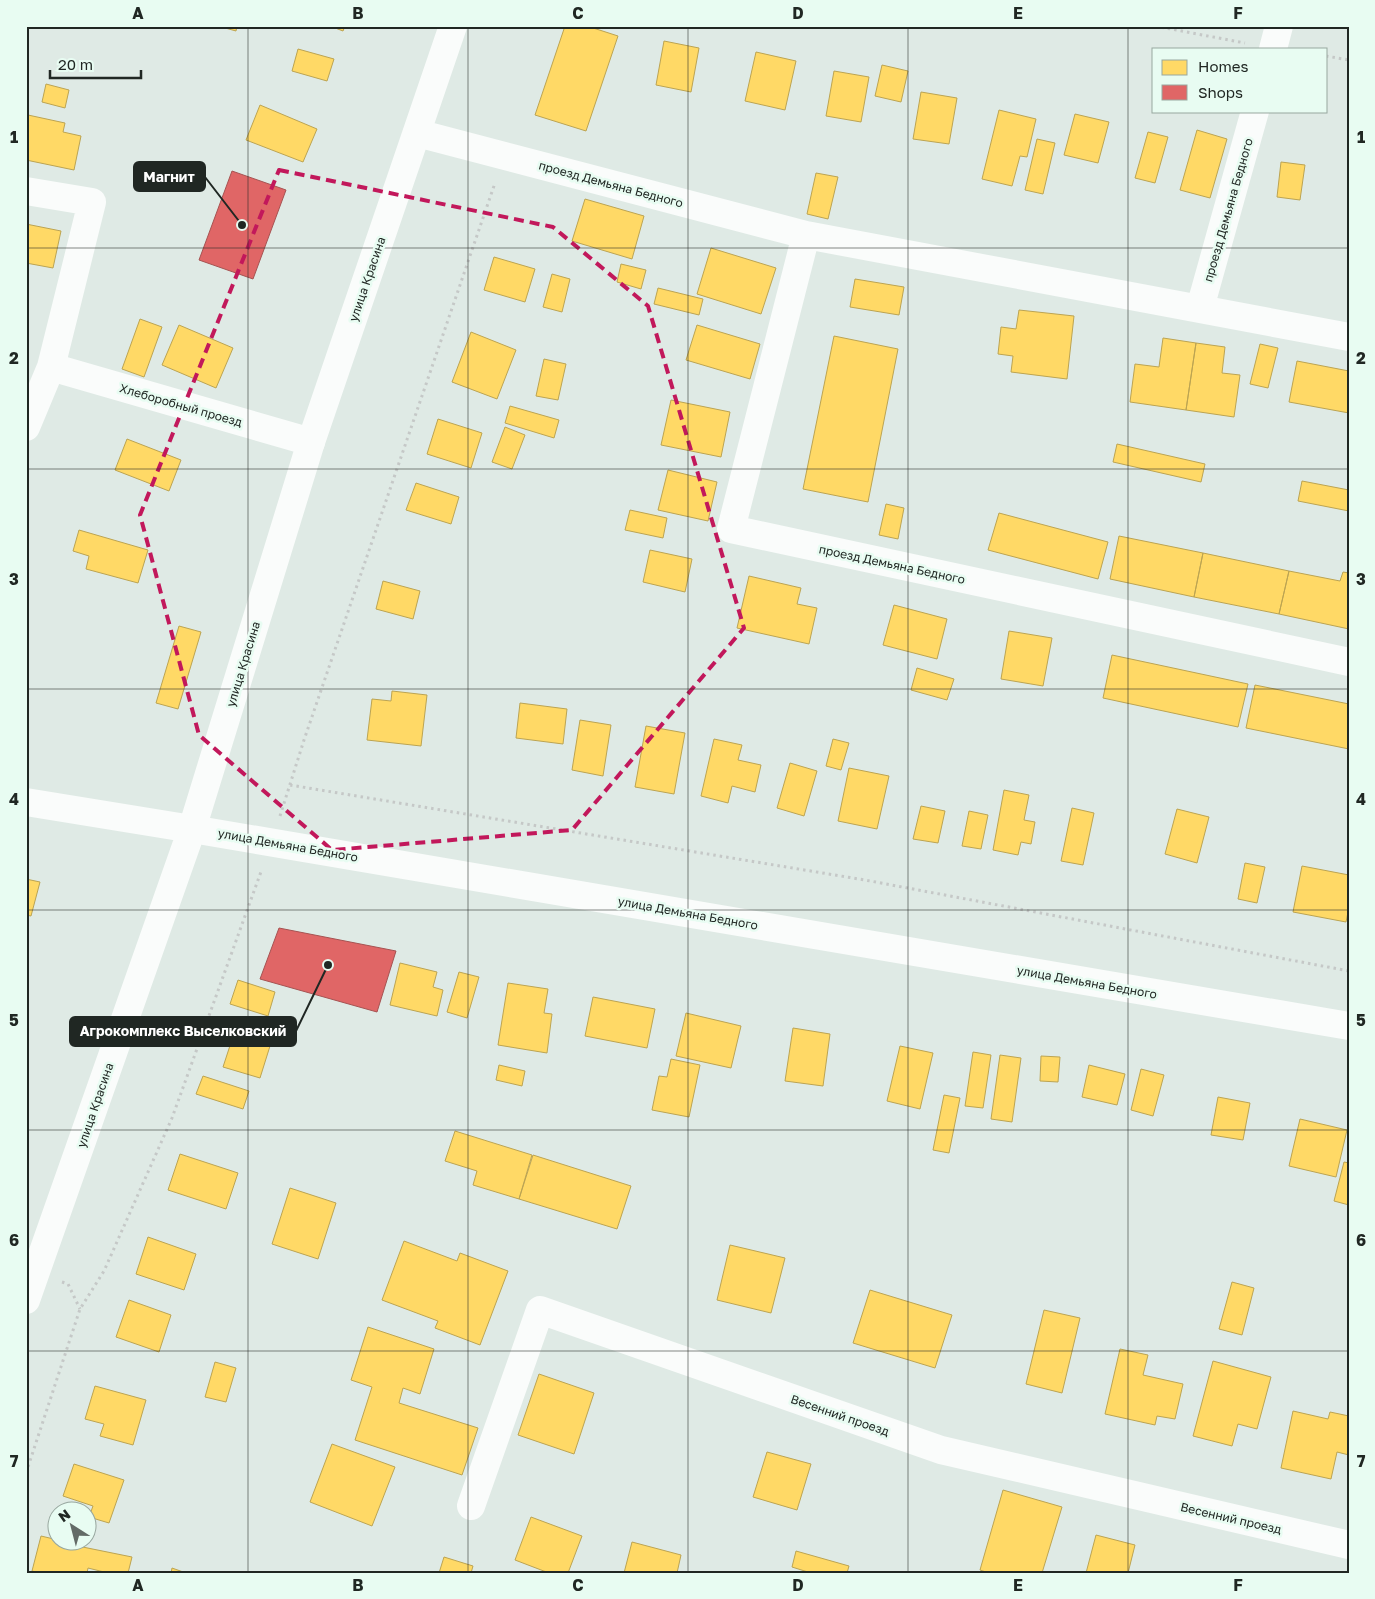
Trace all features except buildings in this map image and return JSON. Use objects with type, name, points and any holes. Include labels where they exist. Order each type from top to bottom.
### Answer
[{"type":"street","name":"улица Красина","points":[[26,1300],[192,829],[311,442],[453,26]]},
{"type":"street","name":"проезд Демьяна Бедного","points":[[1200,308],[1255,112]]},
{"type":"street","name":"проезд Демьяна Бедного","points":[[417,133],[806,235],[1349,337]]},
{"type":"street","points":[[26,191],[92,202],[52,367],[26,426]]},
{"type":"street","name":"проезд Демьяна Бедного","points":[[806,235],[731,529],[1349,662]]},
{"type":"street","name":"Хлеборобный проезд","points":[[52,367],[311,442]]},
{"type":"street","name":"улица Демьяна Бедного","points":[[26,802],[1349,1026]]},
{"type":"street","name":"Весенний проезд","points":[[471,1506],[540,1310],[941,1450],[1349,1545]]},
{"type":"path","points":[[1154,26],[1275,41]]},
{"type":"path","points":[[1328,56],[1349,60]]},
{"type":"path","points":[[290,785],[865,880],[1349,971]]},
{"type":"highlighted area","points":[[279,170],[553,227],[648,306],[744,628],[572,830],[332,850],[199,735],[140,515]]},
{"type":"place","name":"Магнит","points":[[242,225]]},
{"type":"place","name":"Агрокомплекс Выселковский","points":[[328,965]]}]
